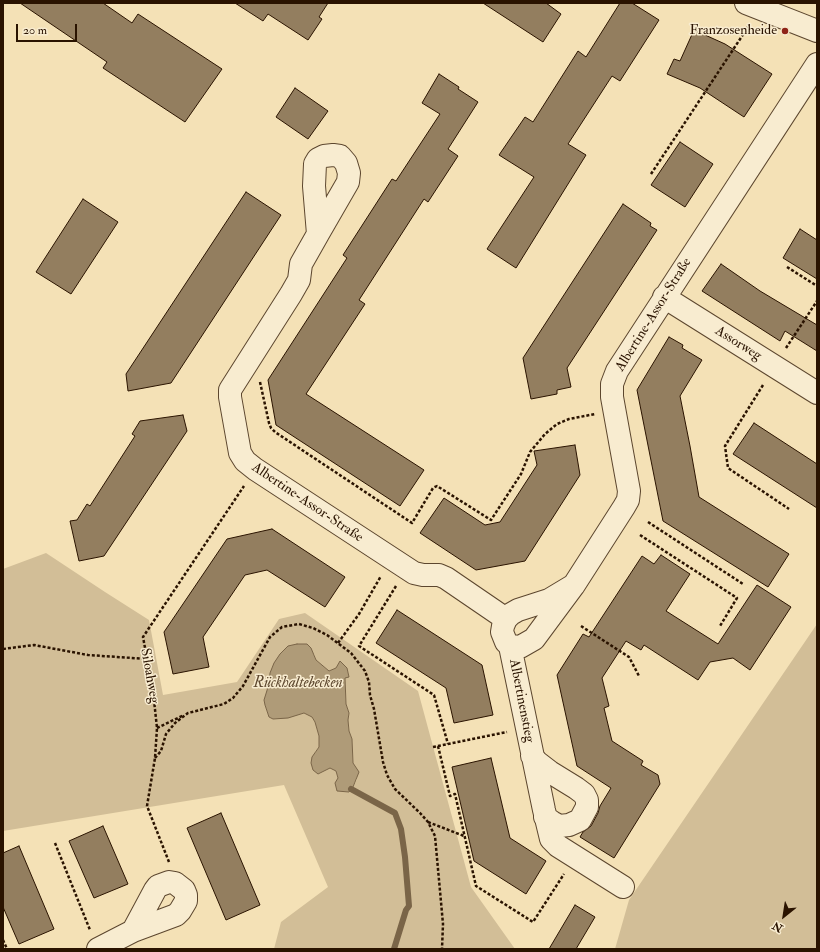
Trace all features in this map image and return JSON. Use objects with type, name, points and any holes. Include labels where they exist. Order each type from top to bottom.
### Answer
[{"type":"street","points":[[753,6],[817,31]]},
{"type":"street","name":"Albertine-Assor-Straße","points":[[510,646],[520,647],[534,640],[574,585],[624,508],[629,495],[612,397],[612,384],[617,371],[817,64]]},
{"type":"street","name":"Albertine-Assor-Straße","points":[[318,234],[301,264],[299,280],[230,390],[240,453],[245,461],[399,564],[419,575],[439,575],[446,578],[506,619],[518,610],[549,600],[574,585]]},
{"type":"street","name":"Assorweg","points":[[664,297],[815,391]]},
{"type":"street","points":[[506,619],[502,632],[506,642],[510,646]]},
{"type":"street","name":"Albertinenstieg","points":[[510,646],[532,756],[551,839],[554,843],[623,887]]},
{"type":"street","name":"Albertinenstieg","points":[[532,756],[550,772],[584,794],[587,800],[587,807],[580,820],[569,825],[559,826],[545,817]]},
{"type":"street","points":[[98,949],[133,931],[167,919],[180,911],[186,900],[184,890],[175,883],[169,882],[158,886],[133,931]]},
{"type":"path","points":[[651,174],[753,6]]},
{"type":"path","points":[[787,267],[817,286]]},
{"type":"path","points":[[789,509],[728,468],[725,446],[817,300]]},
{"type":"path","points":[[254,351],[271,428],[412,523],[433,488],[437,486],[491,520],[521,474],[530,452],[545,434],[557,424],[569,418],[615,411]]},
{"type":"path","name":"Siloahweg","points":[[180,886],[147,806],[155,758],[157,728],[153,691],[142,637],[255,469]]},
{"type":"path","points":[[648,522],[743,584]]},
{"type":"path","points":[[640,535],[737,598],[720,626]]},
{"type":"path","points":[[338,643],[399,564]]},
{"type":"path","points":[[399,564],[359,646],[434,695],[448,744]]},
{"type":"path","points":[[157,728],[188,713],[224,704],[233,698],[243,686],[270,637],[282,627],[299,624],[306,626],[327,635],[351,653],[364,671],[369,682],[370,695],[374,709],[383,762],[387,775],[395,789],[428,822],[435,836],[443,924],[442,949]]},
{"type":"path","points":[[581,626],[629,657],[639,676]]},
{"type":"path","points":[[3,649],[34,645],[88,655],[147,659]]},
{"type":"path","points":[[155,758],[161,751],[166,734],[175,723],[188,713]]},
{"type":"path","points":[[433,748],[527,728]]},
{"type":"path","points":[[438,746],[450,796],[455,794],[476,886],[533,922],[575,856]]},
{"type":"path","points":[[428,822],[464,836]]},
{"type":"path","points":[[55,843],[98,949]]},
{"type":"path","points":[[3,940],[7,949]]},
{"type":"shaded area","points":[[46,553],[149,620],[163,695],[237,682],[279,619],[305,613],[418,691],[471,887],[515,949],[274,949],[281,922],[328,887],[284,785],[3,831],[3,569]],"holes":[[[314,654],[316,660],[329,671],[336,668],[340,662],[347,668],[349,676],[345,678],[346,704],[349,713],[348,720],[349,731],[352,739],[353,763],[357,770],[357,779],[349,792],[337,791],[338,778],[336,771],[330,767],[318,774],[315,752],[319,747],[319,736],[312,717],[304,713],[273,719],[269,717],[265,705],[270,673]]]},
{"type":"shaded area","points":[[817,624],[817,949],[615,949],[629,900]]},
{"type":"water","name":"Rückhaltebecken","points":[[307,644],[311,648],[316,660],[329,671],[336,668],[340,661],[347,668],[349,677],[345,678],[346,704],[349,713],[349,731],[352,739],[353,763],[359,772],[353,787],[349,792],[337,791],[335,783],[338,778],[336,771],[330,768],[318,774],[313,770],[311,763],[312,757],[319,747],[319,736],[312,717],[304,713],[288,718],[273,719],[269,717],[264,700],[269,684],[270,673],[280,654],[288,646]]},
{"type":"building","points":[[20,3],[103,3],[132,23],[138,14],[222,69],[185,122],[103,68],[107,62]]},
{"type":"building","points":[[235,3],[328,3],[319,17],[322,19],[308,40],[268,14],[263,21]]},
{"type":"building","points":[[483,3],[546,3],[561,14],[543,42]]},
{"type":"building","points":[[620,3],[632,3],[659,20],[620,81],[612,76],[568,144],[586,155],[516,268],[487,249],[534,177],[499,155],[525,117],[533,122],[578,51],[586,57]]},
{"type":"building","points":[[694,30],[725,44],[772,74],[744,117],[700,88],[667,74],[674,59],[680,61]]},
{"type":"building","points":[[439,74],[478,102],[448,149],[458,156],[428,202],[424,199],[359,300],[365,304],[306,394],[424,470],[400,506],[276,425],[268,380],[347,258],[343,255],[392,179],[396,181],[440,114],[422,103]]},
{"type":"building","points":[[295,88],[328,111],[308,139],[276,117]]},
{"type":"building","points":[[680,142],[713,164],[685,207],[651,185]]},
{"type":"building","points":[[246,192],[281,215],[171,383],[128,391],[126,374]]},
{"type":"building","points":[[83,199],[118,222],[71,294],[36,272]]},
{"type":"building","points":[[623,204],[651,223],[650,226],[657,230],[567,368],[571,387],[557,390],[557,394],[531,399],[523,358]]},
{"type":"building","points":[[800,229],[817,240],[817,279],[783,258]]},
{"type":"building","points":[[721,264],[760,291],[817,325],[817,351],[785,331],[780,341],[702,291]]},
{"type":"building","points":[[669,337],[683,345],[682,348],[702,360],[680,396],[699,497],[789,554],[768,587],[663,521],[637,390]]},
{"type":"building","points":[[183,415],[187,431],[104,556],[79,561],[70,521],[77,520],[87,504],[90,506],[135,436],[132,434],[140,421]]},
{"type":"building","points":[[754,423],[817,464],[817,508],[733,454]]},
{"type":"building","points":[[575,445],[580,475],[525,561],[476,570],[420,533],[444,498],[485,525],[500,522],[537,465],[534,451]]},
{"type":"building","points":[[272,529],[345,577],[325,607],[267,570],[245,575],[203,637],[209,667],[173,674],[164,632],[227,539]]},
{"type":"building","points":[[661,555],[690,574],[666,611],[718,644],[757,585],[791,607],[750,670],[733,658],[710,662],[698,680],[644,645],[641,650],[626,641],[602,678],[609,706],[604,708],[612,741],[643,761],[641,765],[658,775],[660,784],[614,858],[580,837],[583,832],[591,826],[600,806],[611,788],[577,766],[557,675],[583,634],[589,637],[642,556],[654,564]]},
{"type":"building","points":[[397,610],[482,665],[493,715],[454,723],[446,688],[376,643]]},
{"type":"building","points":[[491,758],[510,838],[546,861],[526,894],[474,861],[452,767]]},
{"type":"building","points":[[221,813],[260,905],[226,920],[187,828]]},
{"type":"building","points":[[103,826],[128,884],[94,898],[69,841]]},
{"type":"building","points":[[19,846],[54,929],[19,944],[3,907],[3,853]]},
{"type":"building","points":[[575,905],[595,917],[576,949],[549,949]]},
{"type":"waterway","points":[[351,789],[395,813],[401,829],[409,906],[406,910],[394,949]]},
{"type":"place","name":"Franzosenheide","points":[[785,31]]}]
